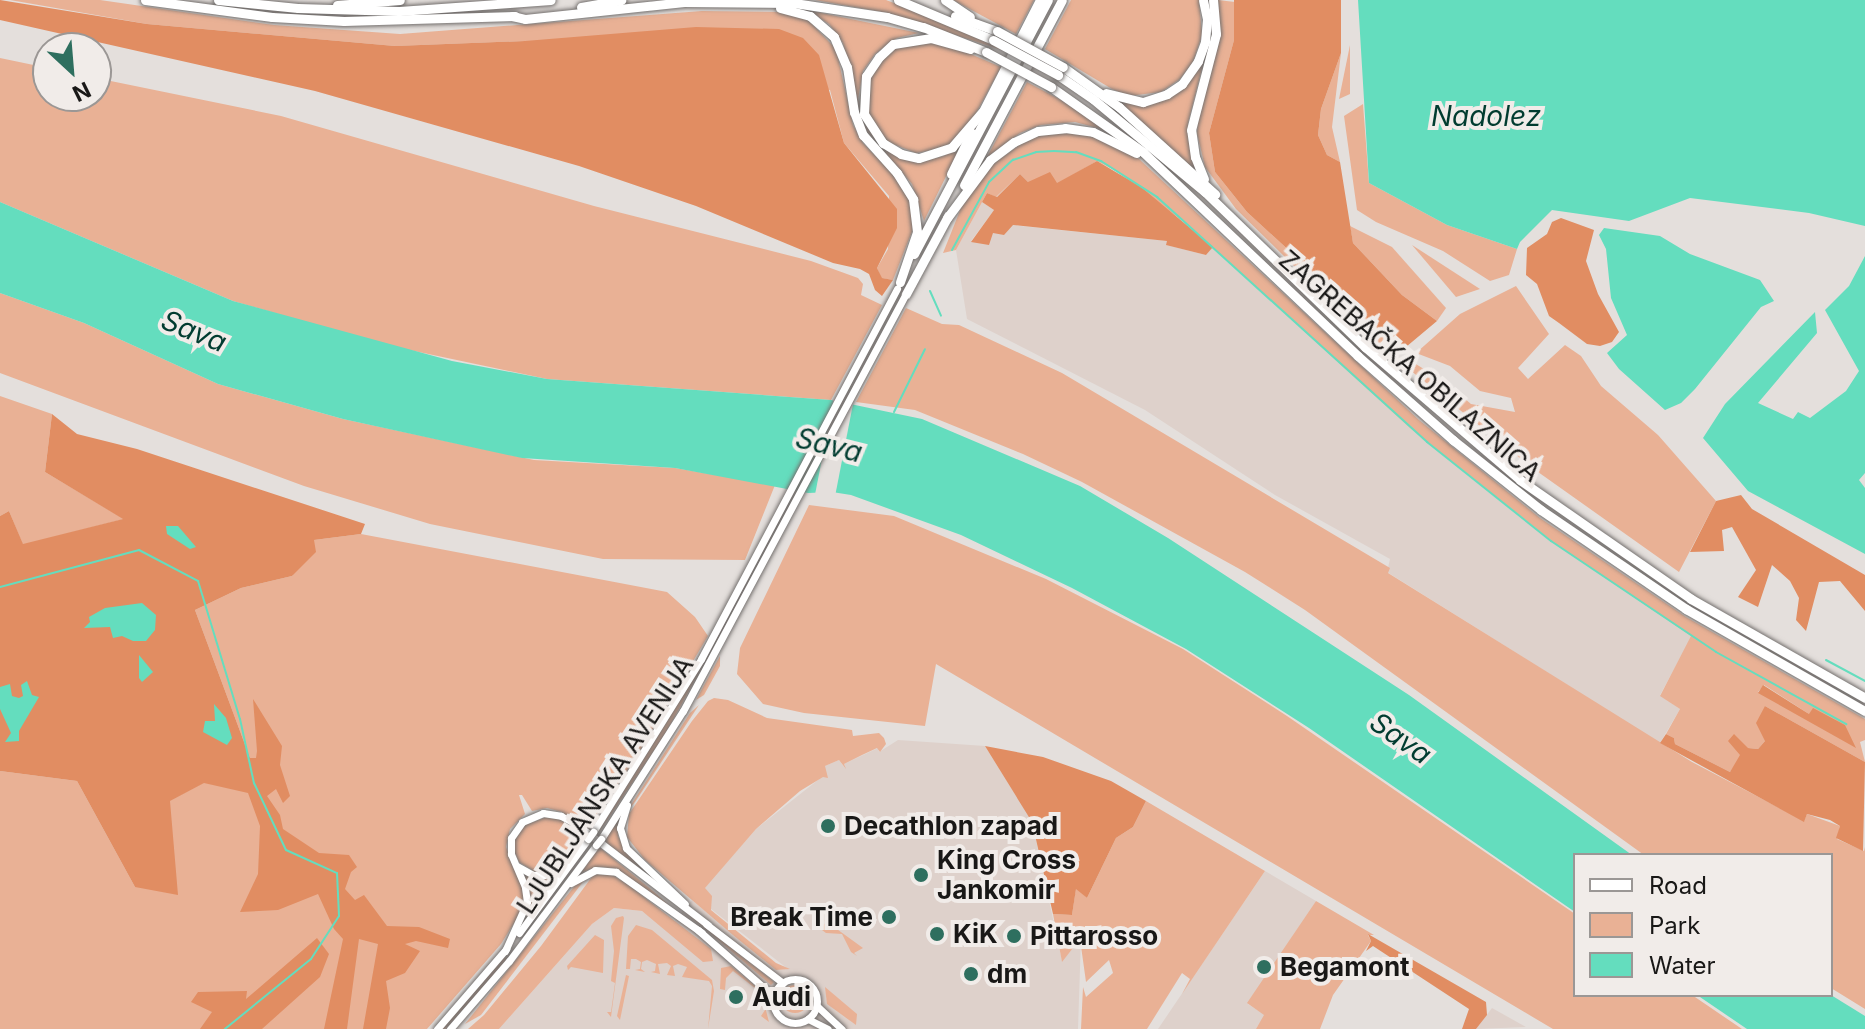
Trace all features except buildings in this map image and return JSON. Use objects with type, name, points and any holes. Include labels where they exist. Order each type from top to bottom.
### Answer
[{"type":"highway","points":[[145,0],[272,17],[330,21],[512,16],[621,0]]},
{"type":"highway","points":[[218,0],[399,11],[551,0]]},
{"type":"highway","points":[[266,5],[400,0]]},
{"type":"highway","points":[[898,0],[995,34]]},
{"type":"highway","points":[[912,0],[995,34]]},
{"type":"highway","points":[[945,0],[995,34],[1119,107],[1207,186],[1246,228],[1253,240]]},
{"type":"highway","points":[[901,288],[935,214],[1048,0]]},
{"type":"highway","points":[[947,218],[1062,0]]},
{"type":"highway","points":[[1064,72],[1125,100],[1143,102],[1167,94],[1188,77],[1202,51],[1207,30],[1203,0]]},
{"type":"highway","points":[[1207,186],[1195,157],[1191,130],[1216,34],[1213,0]]},
{"type":"highway","points":[[512,16],[525,19],[684,2],[746,1],[851,10],[923,27],[986,52]]},
{"type":"highway","points":[[746,1],[755,6],[805,14],[825,27],[840,45],[859,126],[870,144],[903,181],[916,206],[917,232],[901,288]]},
{"type":"highway","points":[[935,214],[948,179],[1038,2]]},
{"type":"highway","points":[[982,112],[952,147],[930,156],[911,157],[890,149],[873,131],[864,114],[863,89],[872,64],[900,41],[931,38],[986,52]]},
{"type":"highway","name":"ZAGREBAČKA OBILAZNICA","points":[[986,52],[1051,87],[1143,152],[1367,365],[1453,440],[1541,510],[1686,609],[1865,711]]},
{"type":"highway","name":"ZAGREBAČKA OBILAZNICA","points":[[1064,72],[1150,144],[1410,388],[1547,501],[1691,599],[1865,698]]},
{"type":"highway","points":[[901,288],[984,167],[1002,150],[1038,131],[1065,128],[1093,132],[1127,147],[1216,220]]},
{"type":"main road","name":"LJUBLJANSKA AVENIJA","points":[[437,1029],[505,951],[579,852],[681,695],[888,304],[901,288]]},
{"type":"main road","name":"LJUBLJANSKA AVENIJA","points":[[450,1029],[566,887],[683,711],[898,309],[901,288]]},
{"type":"main road","points":[[632,791],[620,825],[624,844],[708,925]]},
{"type":"main road","points":[[505,951],[527,902],[510,849],[514,830],[533,815],[553,813],[576,824],[783,983]]},
{"type":"main road","points":[[517,866],[533,875],[548,875],[579,852]]},
{"type":"main road","points":[[566,887],[592,871],[611,871],[702,933]]},
{"type":"main road","points":[[657,889],[773,996]]},
{"type":"main road","points":[[796,979],[808,983],[817,994],[817,1006],[808,1019],[797,1024],[781,1019],[773,1006],[773,996],[783,983],[796,979]]},
{"type":"main road","points":[[817,1006],[842,1029]]},
{"type":"main road","points":[[808,1019],[828,1029]]},
{"type":"shaded area","points":[[0,0],[147,24],[395,46],[525,41],[696,27],[779,29],[803,38],[819,55],[844,143],[897,209],[897,228],[877,268],[882,278],[893,280],[882,296],[875,290],[869,274],[860,269],[833,263],[696,206],[579,166],[315,91],[112,45],[112,32],[53,32],[0,20]]},
{"type":"shaded area","points":[[1234,0],[1341,0],[1341,53],[1321,109],[1318,135],[1327,155],[1340,162],[1353,243],[1402,295],[1437,321],[1400,352],[1247,212],[1215,172],[1209,133],[1234,40]]},
{"type":"shaded area","points":[[1097,161],[1141,187],[1213,247],[1206,255],[1166,245],[1167,241],[1013,225],[1004,235],[993,233],[989,245],[971,242],[994,210],[982,202],[987,193],[997,197],[1020,174],[1028,182],[1050,172],[1057,183]]},
{"type":"shaded area","points":[[982,202],[994,210],[971,241],[1012,225],[1167,241],[1167,245],[1206,255],[1213,247],[1410,428],[1557,545],[1692,636],[1660,695],[1680,709],[1660,743],[1387,572],[1390,559],[1275,495],[1145,410],[967,319],[956,250]]},
{"type":"shaded area","points":[[1561,218],[1594,230],[1586,261],[1598,294],[1619,332],[1612,342],[1600,346],[1587,344],[1549,316],[1537,284],[1526,275],[1527,248],[1547,234],[1552,222]]},
{"type":"shaded area","points":[[52,414],[77,434],[137,449],[365,524],[361,534],[314,540],[316,552],[292,576],[241,588],[195,610],[250,758],[256,758],[257,751],[253,699],[282,746],[280,765],[290,796],[283,803],[276,789],[267,796],[280,815],[283,829],[319,853],[349,855],[357,867],[351,872],[345,889],[355,900],[364,895],[387,926],[419,927],[450,939],[448,948],[416,941],[405,944],[420,951],[405,973],[386,981],[390,1008],[386,1029],[363,1029],[378,944],[359,939],[347,1029],[324,1029],[343,939],[334,929],[318,894],[278,910],[240,912],[258,874],[260,826],[248,793],[204,783],[170,801],[178,895],[135,887],[77,781],[0,771],[0,516],[9,511],[23,544],[123,519],[45,472]]},
{"type":"shaded area","points":[[1741,495],[1752,509],[1865,575],[1865,611],[1840,581],[1819,582],[1806,631],[1796,620],[1799,598],[1790,581],[1772,565],[1758,607],[1738,597],[1756,570],[1732,527],[1722,530],[1724,551],[1690,552],[1716,501]]},
{"type":"shaded area","points":[[1763,685],[1809,714],[1813,708],[1845,725],[1856,748],[1758,693]]},
{"type":"shaded area","points":[[1765,706],[1865,762],[1863,851],[1836,838],[1840,826],[1830,820],[1807,814],[1804,822],[1660,743],[1666,734],[1674,738],[1675,744],[1730,772],[1740,755],[1728,741],[1734,734],[1748,748],[1758,749],[1765,741],[1756,723]]},
{"type":"shaded area","points":[[898,740],[985,746],[1032,821],[1062,961],[1081,938],[1078,1029],[499,1029],[592,924],[614,908],[642,911],[667,930],[692,900],[776,970],[788,969],[711,909],[704,888],[756,829],[823,776],[825,766],[839,760],[845,768],[844,764],[878,748],[879,752]]},
{"type":"shaded area","points":[[985,746],[1043,757],[1111,781],[1146,801],[1133,827],[1116,838],[1087,898],[1076,889],[1072,915],[1053,914],[1032,822]]},
{"type":"shaded area","points":[[1265,871],[1316,901],[1248,1004],[1265,1015],[1256,1029],[1158,1029]]},
{"type":"shaded area","points":[[1368,934],[1486,1002],[1487,1015],[1476,1029],[1462,1029],[1469,1009],[1373,946],[1366,951],[1371,941]]},
{"type":"shaded area","points":[[317,938],[329,954],[320,977],[262,1029],[200,1029],[212,1012],[191,1002],[198,992],[247,991],[246,999]]},
{"type":"shaded area","points":[[1492,1008],[1526,1027],[1476,1029]]},
{"type":"green space","points":[[10,0],[100,0],[274,25],[400,34],[702,11],[784,12],[808,20],[836,49],[853,125],[863,143],[900,182],[912,207],[915,224],[893,280],[881,278],[877,268],[888,249],[889,196],[844,143],[830,90],[525,41],[395,46],[147,24]]},
{"type":"green space","points":[[815,0],[886,0],[962,29],[1008,52],[888,13]]},
{"type":"green space","points":[[953,0],[1034,0],[1016,34]]},
{"type":"green space","points":[[1071,0],[1199,0],[1202,35],[1193,62],[1180,79],[1161,92],[1129,96],[1112,89],[1045,49]]},
{"type":"green space","points":[[1209,0],[1212,26],[1188,123],[1188,138],[1197,172],[1116,100],[1141,105],[1162,101],[1191,79],[1199,67]]},
{"type":"green space","points":[[1218,0],[1235,2],[1234,40],[1209,133],[1215,172],[1247,212],[1400,352],[1390,360],[1236,209],[1205,167],[1197,133],[1199,112],[1220,39]]},
{"type":"green space","points":[[807,10],[919,33],[897,38],[875,54],[863,71],[858,99],[864,122],[878,143],[923,161],[944,156],[964,140],[924,221],[912,184],[865,129],[843,43],[829,24]]},
{"type":"green space","points":[[926,41],[966,52],[1001,67],[974,117],[948,147],[916,153],[888,142],[870,119],[866,106],[871,73],[889,52],[899,46]]},
{"type":"green space","points":[[1350,45],[1350,94],[1339,99]]},
{"type":"green space","points":[[1341,53],[1332,127],[1340,162],[1327,155],[1318,135],[1321,109]]},
{"type":"green space","points":[[0,58],[32,65],[32,112],[112,112],[112,81],[281,116],[594,206],[811,261],[858,278],[863,284],[861,295],[882,305],[831,400],[547,379],[381,344],[233,301],[0,202]]},
{"type":"green space","points":[[1027,82],[1061,100],[1105,130],[1075,122],[1041,125],[1020,133],[987,157]]},
{"type":"green space","points":[[1363,104],[1369,183],[1447,225],[1517,249],[1509,275],[1490,281],[1443,251],[1376,222],[1357,210],[1344,116]]},
{"type":"green space","points":[[1053,131],[1092,134],[1139,159],[1419,420],[1540,518],[1686,617],[1865,719],[1865,740],[1860,742],[1865,762],[1765,706],[1765,741],[1758,749],[1748,748],[1730,772],[1675,744],[1674,738],[1666,734],[1680,709],[1660,696],[1691,636],[1557,545],[1410,428],[1188,225],[1116,171],[1097,161],[1057,184],[1028,182],[1020,174],[996,197],[987,193],[956,250],[943,253],[963,203],[986,169],[1028,139]],"holes":[[[1764,685],[1809,714],[1846,730],[1758,692]]]},
{"type":"green space","points":[[1350,226],[1392,247],[1446,308],[1437,321],[1402,295],[1353,243]]},
{"type":"green space","points":[[1412,245],[1480,289],[1456,297]]},
{"type":"green space","points":[[1516,286],[1549,334],[1518,368],[1528,379],[1565,345],[1581,356],[1601,386],[1658,435],[1716,501],[1679,572],[1531,467],[1400,362],[1406,358],[1445,382],[1471,404],[1515,412],[1511,398],[1480,391],[1450,366],[1416,353],[1460,314]]},
{"type":"green space","points":[[0,293],[84,323],[218,384],[343,419],[534,460],[675,468],[775,485],[745,560],[603,559],[430,524],[304,486],[0,373]]},
{"type":"green space","points":[[906,308],[942,324],[959,325],[1062,373],[1390,568],[1388,573],[1692,762],[1804,821],[1807,814],[1840,826],[1837,839],[1864,851],[1865,847],[1865,1009],[1833,989],[1833,853],[1641,853],[1305,610],[1245,572],[1082,482],[1023,454],[915,410],[856,402]]},
{"type":"green space","points":[[0,396],[52,414],[45,472],[124,519],[23,545],[9,511],[0,516]]},
{"type":"green space","points":[[809,505],[894,516],[1046,579],[1183,649],[1287,716],[1573,913],[1573,997],[1695,997],[1742,1029],[1553,1029],[936,664],[925,726],[804,713],[763,704],[737,674],[740,648]]},
{"type":"green space","points":[[361,534],[667,592],[695,617],[708,636],[632,764],[587,828],[562,812],[547,808],[532,811],[519,795],[525,814],[510,829],[506,847],[523,889],[523,909],[501,944],[427,1029],[0,1029],[0,771],[77,781],[135,887],[169,801],[250,758],[195,610],[241,588],[292,576],[314,540]]},
{"type":"green space","points":[[728,620],[665,734],[591,844],[684,694],[724,621]]},
{"type":"green space","points":[[720,656],[720,666],[704,695],[696,700]]},
{"type":"green space","points":[[714,698],[728,700],[767,718],[852,730],[853,736],[879,733],[886,744],[880,752],[877,748],[844,764],[846,769],[839,760],[825,766],[828,778],[823,777],[800,791],[756,829],[705,888],[712,896],[711,910],[776,963],[790,969],[776,970],[645,860],[627,837],[629,814],[692,721]]},
{"type":"green space","points":[[699,705],[635,802],[627,811],[690,713]]},
{"type":"green space","points":[[1146,801],[1265,871],[1182,994],[1190,979],[1182,973],[1147,1029],[1081,1029],[1083,987],[1086,997],[1113,973],[1109,960],[1086,982],[1080,939],[1062,962],[1053,914],[1072,915],[1076,888],[1087,898],[1116,838],[1133,827]]},
{"type":"green space","points":[[547,817],[559,819],[582,834],[560,864],[543,872],[535,872],[519,862],[514,850],[515,840],[525,825]]},
{"type":"green space","points":[[619,818],[618,836],[626,852],[677,898],[604,841]]},
{"type":"green space","points":[[599,847],[670,906],[612,868],[595,867],[581,873]]},
{"type":"green space","points":[[522,874],[538,879],[558,874],[528,914],[531,896]]},
{"type":"green space","points":[[589,874],[481,1015],[465,1024],[577,883]]},
{"type":"green space","points":[[594,874],[612,875],[627,884],[711,949],[713,961],[703,962],[642,911],[614,908],[592,924],[499,1029],[468,1029],[484,1015],[541,946]]},
{"type":"green space","points":[[1316,901],[1374,935],[1368,935],[1371,941],[1333,995],[1320,1029],[1256,1029],[1264,1015],[1247,1003]]},
{"type":"green space","points":[[686,912],[774,982],[771,985]]},
{"type":"green space","points":[[623,916],[611,1017],[607,1012],[611,1012],[615,983],[611,981],[614,951],[611,926],[616,918]]},
{"type":"green space","points":[[823,919],[863,948],[854,953],[857,956],[851,952],[842,934],[826,933],[818,927],[821,928],[826,922]]},
{"type":"green space","points":[[636,925],[652,930],[712,980],[714,991],[708,1029],[712,986],[709,981],[682,977],[687,967],[678,964],[673,966],[675,976],[667,975],[671,966],[667,963],[658,964],[660,974],[651,972],[655,971],[656,964],[647,960],[642,962],[641,969],[645,972],[635,970],[640,969],[641,962],[636,959],[631,959],[630,969],[626,969],[628,936]]},
{"type":"green space","points":[[595,935],[604,940],[603,973],[571,967],[568,970],[567,966]]},
{"type":"green space","points":[[504,957],[507,959],[473,998],[445,1029],[441,1029]]},
{"type":"green space","points":[[731,966],[761,991],[769,1022],[761,1016],[765,1010],[757,995],[760,992],[733,971],[726,978],[725,990],[720,989],[721,968]]},
{"type":"green space","points":[[626,975],[629,976],[620,1020],[617,1016]]},
{"type":"green space","points":[[795,985],[805,989],[809,999],[805,1009],[795,1013],[785,1009],[781,999],[785,989]]},
{"type":"green space","points":[[825,987],[857,1014],[856,1025],[827,1004]]},
{"type":"water","name":"Nadolez","points":[[1358,0],[1865,0],[1865,226],[1809,213],[1690,198],[1629,221],[1552,210],[1520,242],[1517,249],[1447,225],[1369,183]]},
{"type":"water","name":"Sava","points":[[0,202],[233,301],[452,361],[547,379],[831,400],[922,419],[1080,486],[1168,538],[1409,695],[1629,853],[1573,853],[1573,911],[1309,728],[1186,649],[1072,588],[961,535],[851,495],[808,493],[675,468],[522,458],[343,419],[218,384],[84,323],[0,293]]},
{"type":"water","points":[[1604,228],[1660,236],[1690,254],[1760,280],[1774,301],[1761,307],[1681,403],[1665,410],[1619,369],[1607,353],[1627,335],[1611,298],[1606,249],[1599,235]]},
{"type":"water","points":[[1865,256],[1865,473],[1859,480],[1865,488],[1865,554],[1748,491],[1703,438],[1725,404],[1815,312],[1817,333],[1758,403],[1793,419],[1798,412],[1810,418],[1846,391],[1859,371],[1825,310],[1849,286]]},
{"type":"water","points":[[166,526],[178,526],[196,547],[190,549],[167,534]]},
{"type":"water","points":[[142,603],[156,615],[155,630],[146,641],[133,641],[122,636],[113,638],[110,627],[84,628],[90,622],[89,617],[105,608]]},
{"type":"water","points":[[139,655],[153,672],[142,682],[139,678]]},
{"type":"water","points":[[27,681],[32,695],[39,697],[19,731],[19,741],[5,742],[11,733],[0,709],[0,687],[10,684],[12,696],[19,698],[23,696],[21,685]]},
{"type":"water","points":[[214,704],[226,718],[232,738],[227,745],[203,732],[205,721],[215,721]]},
{"type":"water","points":[[1833,996],[1865,1016],[1865,1029],[1747,1029],[1700,997]]},
{"type":"pier","points":[[834,397],[854,401],[833,506],[814,502]]},
{"type":"waterway","points":[[952,250],[989,182],[1013,160],[1036,152],[1054,151],[1076,152],[1101,161],[1157,197],[1427,442],[1551,541],[1716,652],[1846,724]]},
{"type":"waterway","points":[[930,291],[941,316]]},
{"type":"waterway","points":[[894,412],[925,349]]},
{"type":"waterway","points":[[0,587],[139,550],[198,581],[240,719],[254,783],[286,850],[337,873],[339,916],[311,959],[225,1029]]},
{"type":"waterway","points":[[1826,660],[1865,681]]},
{"type":"place","name":"Decathlon zapad","points":[[828,826]]},
{"type":"place","name":"King Cross Jankomir","points":[[921,875]]},
{"type":"place","name":"Break Time","points":[[889,917]]},
{"type":"place","name":"KiK","points":[[937,934]]},
{"type":"place","name":"Pittarosso","points":[[1014,936]]},
{"type":"place","name":"Begamont","points":[[1264,967]]},
{"type":"place","name":"dm","points":[[971,974]]},
{"type":"place","name":"Audi","points":[[736,997]]}]
